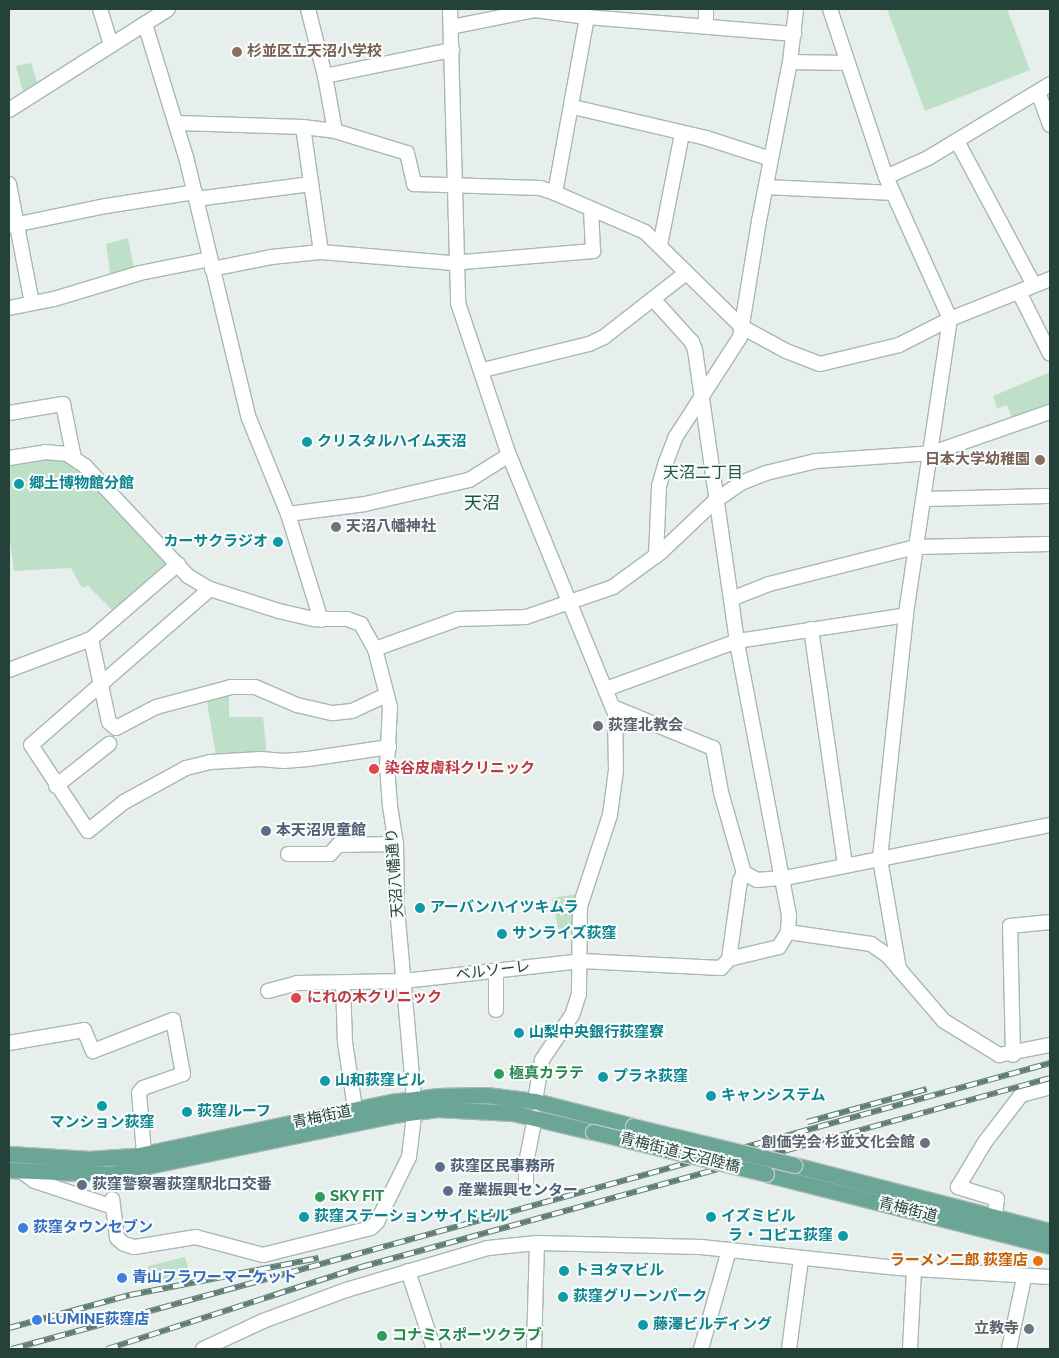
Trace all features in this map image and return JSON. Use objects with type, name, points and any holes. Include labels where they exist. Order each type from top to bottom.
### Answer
[{"type":"main road","name":"青梅街道","points":[[9,1154],[89,1159],[144,1154],[355,1110],[415,1105],[486,1095],[535,1101],[633,1126]]},
{"type":"main road","name":"青梅街道","points":[[13,1170],[109,1174],[415,1105],[486,1109],[535,1117],[593,1132]]},
{"type":"main road","name":"青梅街道;天沼陸橋","points":[[633,1126],[794,1166]]},
{"type":"main road","name":"青梅街道;天沼陸橋","points":[[593,1132],[766,1174]]},
{"type":"main road","name":"青梅街道","points":[[794,1166],[1049,1231]]},
{"type":"main road","name":"青梅街道","points":[[766,1174],[1050,1246]]},
{"type":"street","points":[[100,9],[111,45]]},
{"type":"street","points":[[9,110],[166,9]]},
{"type":"street","points":[[308,9],[325,76],[335,132]]},
{"type":"street","points":[[450,9],[458,303],[483,370],[509,455],[613,707],[616,770],[610,815],[580,906],[581,983],[575,1008],[542,1060],[535,1101]]},
{"type":"street","points":[[706,9],[706,26]]},
{"type":"street","points":[[656,556],[659,486],[675,438],[740,337],[790,62],[796,9]]},
{"type":"street","points":[[830,9],[886,177],[950,319],[932,453],[915,547],[906,615],[880,859],[899,969]]},
{"type":"street","points":[[451,27],[535,10],[587,18],[632,15],[706,26],[794,34]]},
{"type":"street","points":[[555,192],[587,18]]},
{"type":"street","points":[[9,458],[45,452],[67,454],[86,466],[188,576],[210,589],[279,611],[321,620],[288,514],[248,416],[178,124],[145,24]]},
{"type":"street","points":[[325,76],[452,50]]},
{"type":"street","points":[[790,62],[847,64]]},
{"type":"street","points":[[886,177],[957,141],[1050,84]]},
{"type":"street","points":[[1038,92],[1050,125]]},
{"type":"street","points":[[572,107],[682,134],[706,138],[771,160]]},
{"type":"street","points":[[178,124],[303,127],[335,132],[407,153],[414,184],[540,188],[555,192],[645,232],[742,327],[786,352],[820,364],[899,345],[950,319],[1050,279]]},
{"type":"street","points":[[303,127],[321,252]]},
{"type":"street","points":[[660,245],[682,134]]},
{"type":"street","points":[[957,141],[1034,285]]},
{"type":"street","points":[[9,184],[13,225],[32,302]]},
{"type":"street","points":[[13,225],[106,206],[311,184]]},
{"type":"street","points":[[766,188],[893,193]]},
{"type":"street","points":[[9,308],[140,273],[321,252],[457,262],[593,251],[592,209]]},
{"type":"street","points":[[483,370],[589,344],[686,273]]},
{"type":"street","points":[[1019,292],[1050,354]]},
{"type":"street","points":[[613,707],[712,748],[721,792],[744,873],[740,881],[729,959],[778,947],[788,932],[783,877],[737,641],[692,342],[653,299]]},
{"type":"street","points":[[9,413],[62,404],[74,458]]},
{"type":"street","points":[[375,649],[458,619],[526,617],[570,604],[613,587],[656,556],[716,501],[741,483],[766,473],[816,461],[932,453],[1050,412]]},
{"type":"street","points":[[288,514],[364,504],[469,480],[509,455]]},
{"type":"street","points":[[923,499],[1050,496]]},
{"type":"street","points":[[731,599],[769,584],[915,547],[1050,544]]},
{"type":"street","points":[[9,670],[91,639],[178,564]]},
{"type":"street","points":[[210,589],[101,686],[31,745],[56,786],[88,831],[124,802],[186,768],[210,762],[261,758],[284,762],[389,747]]},
{"type":"street","points":[[606,689],[737,641],[906,615]]},
{"type":"street","name":"天沼八幡通り","points":[[13,1170],[35,1182],[113,1203],[117,1238],[124,1244],[134,1247],[196,1237],[263,1255],[371,1228],[377,1222],[409,1157],[415,1105],[404,981],[396,844],[390,806],[387,695],[375,649],[361,624],[347,619],[321,620]]},
{"type":"street","points":[[811,629],[845,866]]},
{"type":"street","points":[[91,639],[109,722],[116,728],[156,707],[231,688],[254,687],[297,705],[333,713],[352,711],[387,695]]},
{"type":"street","points":[[56,786],[109,744]]},
{"type":"street","points":[[744,873],[758,880],[783,877],[1050,825]]},
{"type":"street","points":[[288,854],[330,854],[338,846],[396,844]]},
{"type":"street","points":[[1013,1055],[1010,926],[1050,922]]},
{"type":"street","points":[[788,932],[872,944],[899,969],[944,1021],[999,1055],[1013,1055],[1050,1046]]},
{"type":"street","name":"ベルソーレ","points":[[268,990],[297,983],[404,981],[581,961],[721,968],[729,959]]},
{"type":"street","points":[[496,971],[496,1010]]},
{"type":"street","points":[[343,983],[345,1042],[355,1110]]},
{"type":"street","points":[[9,1043],[84,1030],[93,1051],[173,1020],[182,1074],[142,1088],[139,1093],[144,1154]]},
{"type":"street","points":[[995,1217],[997,1199],[958,1187],[985,1142],[1021,1095],[1050,1087]]},
{"type":"street","points":[[526,1183],[535,1117]]},
{"type":"street","points":[[534,1349],[537,1243]]},
{"type":"street","points":[[203,1349],[235,1343],[293,1309],[408,1271],[488,1248],[537,1243],[636,1244],[729,1250],[914,1269],[1024,1278],[1050,1277]]},
{"type":"street","points":[[700,1349],[729,1250]]},
{"type":"street","points":[[789,1349],[801,1258]]},
{"type":"street","points":[[910,1349],[914,1269]]},
{"type":"street","points":[[408,1271],[434,1349]]},
{"type":"street","points":[[1009,1349],[1024,1278]]},
{"type":"green space","points":[[887,9],[1007,9],[1030,70],[925,111]]},
{"type":"green space","points":[[31,63],[37,82],[23,92],[16,66]]},
{"type":"green space","points":[[128,238],[135,272],[111,279],[106,244]]},
{"type":"green space","points":[[1050,372],[1050,408],[1013,421],[1007,405],[997,409],[993,396]]},
{"type":"green space","points":[[53,457],[72,460],[171,563],[116,614],[88,586],[82,588],[71,568],[14,571],[9,535],[9,461]]},
{"type":"green space","points":[[229,695],[229,717],[263,717],[267,755],[216,756],[207,702]]},
{"type":"green space","points":[[576,894],[573,928],[559,932],[552,898]]},
{"type":"green space","points":[[185,1257],[191,1277],[153,1284],[148,1266]]},
{"type":"railway","points":[[12,1349],[1050,1063]]},
{"type":"railway","points":[[107,1349],[361,1267],[1050,1078]]},
{"type":"railway","points":[[807,1122],[927,1089]]},
{"type":"railway","points":[[9,1328],[130,1295],[318,1258]]},
{"type":"place","name":"杉並区立天沼小学校","points":[[237,52]]},
{"type":"place","name":"クリスタルハイム天沼","points":[[307,442]]},
{"type":"place","name":"日本大学幼稚園","points":[[1040,460]]},
{"type":"place","name":"郷土博物館分館","points":[[19,484]]},
{"type":"place","name":"天沼八幡神社","points":[[336,527]]},
{"type":"place","name":"カーサクラジオ","points":[[278,542]]},
{"type":"place","name":"荻窪北教会","points":[[598,726]]},
{"type":"place","name":"染谷皮膚科クリニック","points":[[374,769]]},
{"type":"place","name":"本天沼児童館","points":[[266,831]]},
{"type":"place","name":"アーバンハイツキムラ","points":[[420,908]]},
{"type":"place","name":"サンライズ荻窪","points":[[502,934]]},
{"type":"place","name":"にれの木クリニック","points":[[296,998]]},
{"type":"place","name":"山梨中央銀行荻窪寮","points":[[519,1033]]},
{"type":"place","name":"極真カラテ","points":[[499,1074]]},
{"type":"place","name":"プラネ荻窪","points":[[603,1077]]},
{"type":"place","name":"山和荻窪ビル","points":[[325,1081]]},
{"type":"place","name":"キャンシステム","points":[[711,1096]]},
{"type":"place","name":"マンション荻窪","points":[[102,1106]]},
{"type":"place","name":"荻窪ルーフ","points":[[187,1112]]},
{"type":"place","name":"創価学会 杉並文化会館","points":[[925,1143]]},
{"type":"place","name":"荻窪区民事務所","points":[[440,1167]]},
{"type":"place","name":"荻窪警察署荻窪駅北口交番","points":[[82,1185]]},
{"type":"place","name":"産業振興センター","points":[[448,1191]]},
{"type":"place","name":"SKY FIT","points":[[320,1197]]},
{"type":"place","name":"荻窪ステーションサイドビル","points":[[304,1217]]},
{"type":"place","name":"イズミビル","points":[[711,1217]]},
{"type":"place","name":"荻窪タウンセブン","points":[[23,1228]]},
{"type":"place","name":"ラ・コビエ荻窪","points":[[843,1236]]},
{"type":"place","name":"ラーメン二郎 荻窪店","points":[[1038,1261]]},
{"type":"place","name":"トヨタマビル","points":[[564,1271]]},
{"type":"place","name":"青山フラワーマーケット","points":[[122,1278]]},
{"type":"place","name":"荻窪グリーンパーク","points":[[563,1297]]},
{"type":"place","name":"LUMINE荻窪店","points":[[37,1320]]},
{"type":"place","name":"藤澤ビルディング","points":[[643,1325]]},
{"type":"place","name":"立教寺","points":[[1029,1329]]},
{"type":"place","name":"コナミスポーツクラブ","points":[[382,1336]]},
{"type":"district","name":"天沼二丁目","points":[[703,473]]},
{"type":"district","name":"天沼","points":[[482,503]]}]
